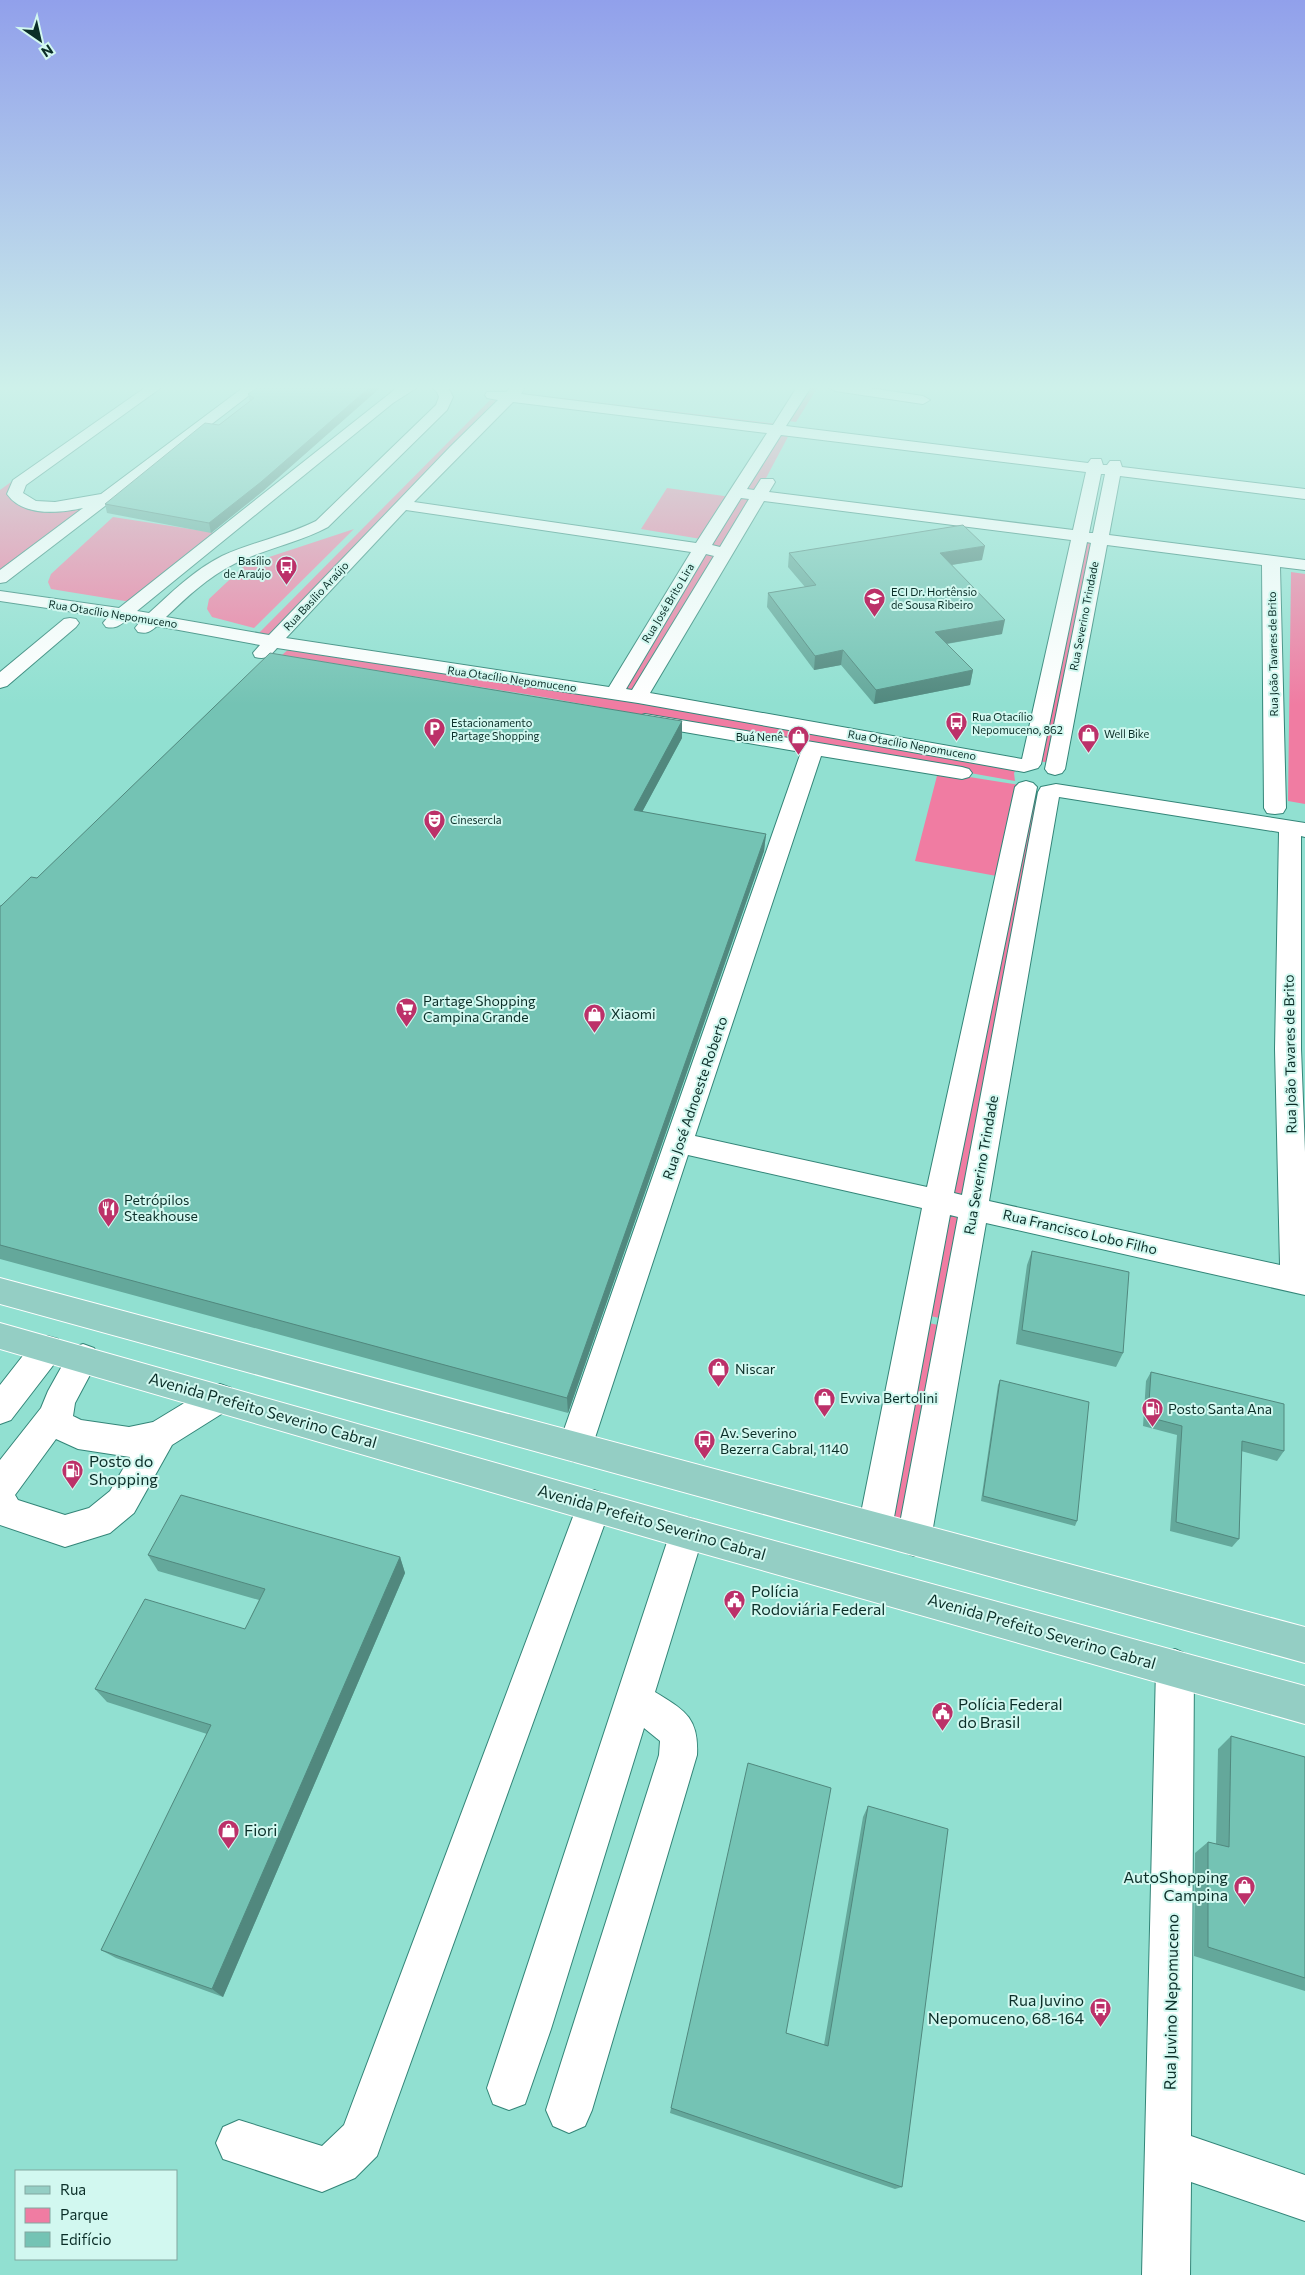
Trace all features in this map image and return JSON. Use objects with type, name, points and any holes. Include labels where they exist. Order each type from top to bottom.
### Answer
[{"type":"main road","points":[[0,1290],[1305,1645]]},
{"type":"main road","name":"Avenida Prefeito Severino Cabral","points":[[0,1336],[84,1358],[687,1533],[1305,1705]]},
{"type":"street","points":[[15,493],[26,503],[35,506],[64,506],[112,494]]},
{"type":"street","points":[[105,628],[273,493]]},
{"type":"street","points":[[137,634],[202,575],[229,560],[285,541],[322,524],[354,493]]},
{"type":"street","name":"Rua Basílio Araújo","points":[[348,539],[397,493]]},
{"type":"street","name":"Rua Basílio Araújo","points":[[266,648],[413,493]]},
{"type":"street","name":"Rua José Brito Lira","points":[[614,694],[702,549],[739,493]]},
{"type":"street","points":[[740,493],[1099,537],[1305,565]]},
{"type":"street","name":"Rua José Brito Lira","points":[[638,697],[762,493]]},
{"type":"street","name":"Rua Severino Trindade","points":[[914,1539],[974,1208],[1040,778],[1080,535],[1089,493]]},
{"type":"street","name":"Rua Severino Trindade","points":[[875,1528],[938,1202],[1108,493]]},
{"type":"street","points":[[0,578],[112,494]]},
{"type":"street","points":[[402,505],[726,552]]},
{"type":"street","points":[[232,526],[285,541]]},
{"type":"street","name":"Rua João Tavares de Brito","points":[[1271,560],[1294,820],[1288,1049],[1300,1282]]},
{"type":"street","name":"Rua Otacílio Nepomuceno","points":[[0,596],[153,620],[246,644],[494,695]]},
{"type":"street","name":"Rua Otacílio Nepomuceno","points":[[0,610],[137,634],[246,644]]},
{"type":"street","points":[[0,682],[70,622]]},
{"type":"street","name":"Rua Basílio Araújo","points":[[246,644],[266,622]]},
{"type":"street","name":"Rua Otacílio Nepomuceno","points":[[266,648],[638,697],[1040,778]]},
{"type":"street","name":"Rua Otacílio Nepomuceno","points":[[622,716],[813,748],[1040,778],[1294,820]]},
{"type":"street","name":"Rua José Adnoeste Roberto","points":[[575,1446],[680,1143],[813,748]]},
{"type":"street","name":"Rua Francisco Lobo Filho","points":[[680,1143],[1300,1282]]},
{"type":"street","points":[[916,1318],[953,1325]]},
{"type":"street","points":[[0,1410],[47,1349]]},
{"type":"street","points":[[0,1490],[1,1485],[56,1414],[60,1401],[84,1358]]},
{"type":"street","points":[[56,1414],[59,1425],[78,1434],[129,1442],[160,1435],[220,1398]]},
{"type":"street","points":[[0,1502],[7,1512],[65,1531],[98,1522],[122,1502],[160,1435]]},
{"type":"street","points":[[239,2143],[322,2169],[336,2165],[348,2156],[361,2140],[594,1506]]},
{"type":"street","points":[[509,2088],[687,1533]]},
{"type":"street","name":"Rua Juvino Nepomuceno","points":[[1166,2275],[1175,1668]]},
{"type":"street","points":[[569,2110],[678,1755],[679,1737],[671,1724],[634,1700]]},
{"type":"street","points":[[1169,2152],[1305,2198]]},
{"type":"green space","points":[[0,493],[10,493],[10,496],[23,506],[98,501],[0,573]]},
{"type":"green space","points":[[398,493],[413,493],[272,638],[256,636]]},
{"type":"green space","points":[[664,493],[704,493],[731,497],[701,539],[641,529]]},
{"type":"green space","points":[[742,495],[759,497],[723,549],[706,547]]},
{"type":"green space","points":[[113,517],[216,533],[131,602],[51,589],[48,582],[51,574]]},
{"type":"green space","points":[[354,529],[254,628],[212,617],[207,609],[209,599],[245,565]]},
{"type":"green space","points":[[1083,538],[1094,540],[1051,763],[1038,761]]},
{"type":"green space","points":[[703,551],[721,554],[634,696],[617,693]]},
{"type":"green space","points":[[1291,572],[1305,574],[1305,804],[1288,801]]},
{"type":"green space","points":[[290,648],[645,704],[1018,766],[1014,773],[1015,781],[543,697],[282,655]]},
{"type":"green space","points":[[938,772],[1019,785],[1002,877],[915,861]]},
{"type":"green space","points":[[1034,792],[1041,793],[969,1205],[945,1199]]},
{"type":"green space","points":[[943,1205],[970,1211],[948,1320],[922,1314]]},
{"type":"green space","points":[[920,1321],[947,1327],[909,1529],[879,1523]]},
{"type":"building","points":[[118,493],[247,493],[209,523],[105,504]]},
{"type":"building","points":[[963,525],[985,546],[940,553],[1005,620],[935,632],[973,670],[876,690],[843,650],[815,656],[768,593],[816,585],[789,553]]},
{"type":"building","name":"Partage Shopping Campina Grande","points":[[270,653],[682,721],[634,810],[766,834],[567,1398],[0,1245],[0,906],[31,877],[37,878]]},
{"type":"building","points":[[1032,1251],[1129,1272],[1123,1353],[1022,1330]]},
{"type":"building","points":[[1151,1372],[1284,1404],[1284,1451],[1242,1441],[1239,1539],[1176,1522],[1182,1426],[1148,1417]]},
{"type":"building","points":[[1000,1380],[1089,1402],[1077,1521],[983,1496]]},
{"type":"building","name":"Fiori","points":[[181,1495],[400,1557],[212,1989],[101,1950],[211,1725],[95,1689],[145,1599],[245,1629],[265,1589],[148,1555]]},
{"type":"building","name":"AutoShopping Campina","points":[[1231,1736],[1305,1757],[1305,1978],[1208,1947],[1208,1842],[1229,1847]]},
{"type":"building","points":[[748,1763],[831,1788],[786,2033],[828,2046],[868,1806],[948,1829],[902,2187],[671,2108]]},
{"type":"place","name":"Basílio de Araújo","points":[[287,586]]},
{"type":"place","name":"ECI Dr. Hortênsio de Sousa Ribeiro","points":[[875,617]]},
{"type":"place","name":"Rua Otacílio Nepomuceno, 862","points":[[956,742]]},
{"type":"place","name":"Estacionamento Partage Shopping","points":[[435,748]]},
{"type":"place","name":"Well Bike","points":[[1088,753]]},
{"type":"place","name":"Buá Nenê","points":[[799,756]]},
{"type":"place","name":"Cinesercla","points":[[434,839]]},
{"type":"place","name":"Partage Shopping Campina Grande","points":[[407,1028]]},
{"type":"place","name":"Xiaomi","points":[[595,1033]]},
{"type":"place","name":"Petrópilos Steakhouse","points":[[108,1227]]},
{"type":"place","name":"Niscar","points":[[719,1388]]},
{"type":"place","name":"Evviva Bertolini","points":[[824,1417]]},
{"type":"place","name":"Posto Santa Ana","points":[[1152,1428]]},
{"type":"place","name":"Av. Severino Bezerra Cabral, 1140","points":[[704,1460]]},
{"type":"place","name":"Posto do Shopping","points":[[73,1489]]},
{"type":"place","name":"Polícia Rodoviária Federal","points":[[735,1619]]},
{"type":"place","name":"Polícia Federal do Brasil","points":[[942,1732]]},
{"type":"place","name":"Fiori","points":[[228,1849]]},
{"type":"place","name":"AutoShopping Campina","points":[[1244,1905]]},
{"type":"place","name":"Rua Juvino Nepomuceno, 68-164","points":[[1100,2028]]}]
